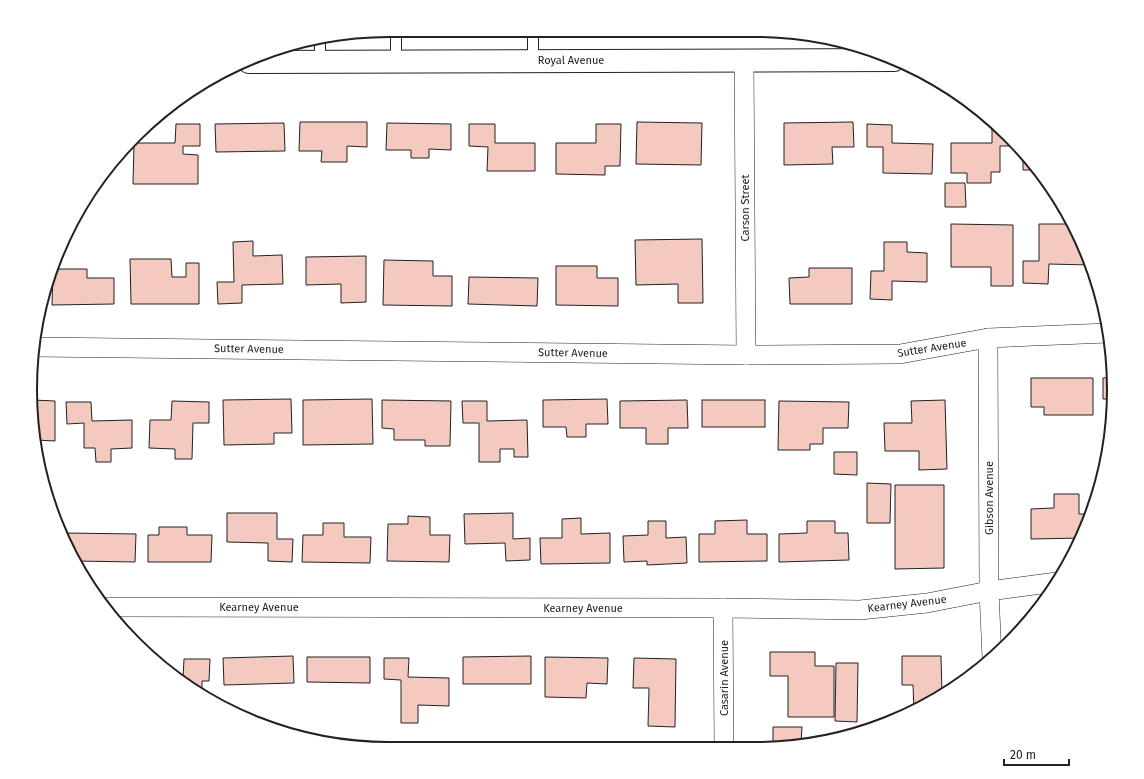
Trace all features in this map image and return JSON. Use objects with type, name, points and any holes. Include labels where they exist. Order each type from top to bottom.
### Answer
[{"type":"main road","name":"Royal Avenue","points":[[270,58],[320,51],[396,60],[878,60]]},
{"type":"street","name":"Carson Street","points":[[744,60],[746,355]]},
{"type":"street","name":"Sutter Avenue","points":[[40,347],[746,355],[900,354],[988,338],[1102,333]]},
{"type":"street","name":"Gibson Avenue","points":[[988,338],[989,591],[992,651]]},
{"type":"street","name":"Kearney Avenue","points":[[112,607],[724,608],[860,610],[927,604],[989,591],[1049,583]]},
{"type":"street","name":"Casarin Avenue","points":[[724,608],[724,742]]},
{"type":"lane","points":[[396,37],[396,60]]},
{"type":"lane","points":[[533,37],[533,60]]},
{"type":"building","points":[[300,122],[367,122],[367,147],[347,146],[347,162],[321,162],[322,151],[299,151]]},
{"type":"building","points":[[637,122],[702,123],[701,165],[636,164]]},
{"type":"building","points":[[853,122],[854,147],[832,147],[833,164],[784,165],[784,123]]},
{"type":"building","points":[[284,123],[285,151],[216,152],[215,124]]},
{"type":"building","points":[[387,123],[451,124],[451,150],[429,149],[429,158],[411,158],[411,150],[386,150]]},
{"type":"building","points":[[176,124],[200,124],[200,146],[183,146],[183,154],[198,155],[198,184],[133,184],[134,146],[137,143],[175,143]]},
{"type":"building","points":[[469,124],[495,124],[495,143],[535,143],[535,171],[487,171],[488,147],[469,146]]},
{"type":"building","points":[[596,124],[621,124],[620,166],[605,166],[605,175],[556,174],[556,143],[596,143]]},
{"type":"building","points":[[867,124],[892,125],[892,143],[933,144],[932,174],[883,173],[883,147],[867,147]]},
{"type":"building","points":[[992,129],[1010,146],[1000,146],[1000,172],[991,172],[991,183],[967,183],[967,173],[951,173],[951,143],[992,143]]},
{"type":"building","points":[[1023,161],[1030,170],[1023,170]]},
{"type":"building","points":[[945,183],[965,183],[966,207],[945,207]]},
{"type":"building","points":[[951,224],[1013,225],[1013,286],[991,286],[991,267],[951,267]]},
{"type":"building","points":[[1039,224],[1066,224],[1084,265],[1049,264],[1048,284],[1023,283],[1023,261],[1039,261]]},
{"type":"building","points":[[702,239],[703,303],[678,303],[678,284],[636,285],[635,240]]},
{"type":"building","points":[[253,241],[253,256],[282,255],[283,284],[242,285],[242,303],[218,304],[217,282],[234,282],[233,242]]},
{"type":"building","points":[[884,242],[907,242],[907,252],[927,253],[927,282],[892,281],[892,300],[870,299],[871,271],[884,271]]},
{"type":"building","points":[[366,256],[366,302],[341,303],[341,284],[306,285],[306,257]]},
{"type":"building","points":[[130,259],[171,259],[172,277],[186,277],[186,263],[199,263],[199,304],[131,304]]},
{"type":"building","points":[[384,260],[433,261],[433,276],[452,276],[452,306],[383,305]]},
{"type":"building","points":[[556,266],[597,266],[597,278],[618,278],[618,306],[556,305]]},
{"type":"building","points":[[809,268],[852,268],[852,304],[790,304],[789,278],[809,277]]},
{"type":"building","points":[[59,269],[87,269],[87,278],[114,278],[114,304],[52,305],[52,287]]},
{"type":"building","points":[[469,277],[538,278],[537,306],[468,304]]},
{"type":"building","points":[[1031,378],[1093,378],[1093,415],[1044,415],[1044,407],[1031,407]]},
{"type":"building","points":[[1103,378],[1106,378],[1107,399],[1103,399]]},
{"type":"building","points":[[291,399],[292,433],[274,433],[274,444],[224,445],[223,400]]},
{"type":"building","points":[[372,399],[373,444],[303,445],[303,400]]},
{"type":"building","points":[[607,399],[608,424],[586,424],[586,437],[567,437],[566,427],[543,427],[543,400]]},
{"type":"building","points":[[37,400],[55,401],[55,441],[41,440]]},
{"type":"building","points":[[382,400],[451,401],[450,446],[425,446],[425,440],[394,440],[394,429],[382,428]]},
{"type":"building","points":[[687,400],[688,428],[668,428],[668,444],[646,444],[646,428],[620,428],[620,401]]},
{"type":"building","points":[[702,400],[765,400],[765,427],[702,427]]},
{"type":"building","points":[[945,400],[947,469],[919,470],[919,451],[885,451],[884,423],[912,423],[911,401]]},
{"type":"building","points":[[172,401],[209,402],[209,423],[193,423],[192,459],[175,459],[175,449],[149,448],[150,420],[171,420]]},
{"type":"building","points":[[462,401],[487,401],[487,421],[527,420],[528,457],[514,457],[514,449],[500,449],[500,462],[479,462],[479,423],[463,423]]},
{"type":"building","points":[[779,401],[849,402],[848,428],[823,428],[823,444],[810,444],[810,450],[778,450]]},
{"type":"building","points":[[66,402],[91,402],[92,421],[132,420],[132,448],[111,449],[111,462],[96,462],[95,448],[84,448],[84,423],[67,424]]},
{"type":"building","points":[[834,452],[857,452],[857,475],[834,474]]},
{"type":"building","points":[[867,483],[891,484],[890,523],[867,523]]},
{"type":"building","points":[[895,485],[944,485],[944,568],[895,569]]},
{"type":"building","points":[[1054,494],[1079,494],[1079,514],[1084,514],[1074,538],[1031,539],[1031,509],[1054,508]]},
{"type":"building","points":[[227,513],[277,513],[277,539],[293,539],[292,562],[268,561],[268,543],[227,542]]},
{"type":"building","points":[[513,513],[513,539],[530,538],[530,560],[506,561],[505,543],[465,544],[464,514]]},
{"type":"building","points":[[408,516],[430,517],[430,535],[450,535],[449,562],[387,561],[388,524],[408,524]]},
{"type":"building","points":[[581,518],[581,534],[610,533],[610,563],[541,564],[540,538],[562,538],[562,519]]},
{"type":"building","points":[[747,520],[747,534],[767,534],[767,561],[699,562],[699,534],[715,534],[715,521]]},
{"type":"building","points":[[648,521],[666,521],[666,538],[686,537],[687,563],[647,565],[647,561],[624,562],[623,536],[648,535]]},
{"type":"building","points":[[807,521],[835,521],[835,533],[848,533],[849,560],[779,562],[779,534],[807,533]]},
{"type":"building","points":[[323,523],[344,523],[344,537],[371,537],[370,563],[302,562],[303,535],[323,535]]},
{"type":"building","points":[[159,527],[187,527],[187,535],[212,535],[211,562],[148,562],[148,535],[159,535]]},
{"type":"building","points":[[68,533],[136,534],[135,562],[81,561]]},
{"type":"building","points":[[770,652],[815,652],[815,666],[834,666],[834,717],[788,717],[788,676],[770,676]]},
{"type":"building","points":[[293,656],[294,683],[224,685],[223,658]]},
{"type":"building","points":[[531,656],[531,684],[463,684],[463,657]]},
{"type":"building","points":[[902,656],[941,656],[942,688],[914,704],[913,685],[902,685]]},
{"type":"building","points":[[307,657],[370,657],[370,683],[307,682]]},
{"type":"building","points":[[545,657],[608,658],[607,684],[587,683],[586,698],[545,697]]},
{"type":"building","points":[[384,658],[409,658],[408,677],[449,678],[449,706],[418,705],[418,723],[401,723],[401,680],[384,679]]},
{"type":"building","points":[[634,658],[676,659],[675,727],[648,726],[649,688],[633,688]]},
{"type":"building","points":[[184,659],[210,659],[209,681],[202,681],[202,688],[183,675]]},
{"type":"building","points":[[836,663],[858,663],[857,722],[835,721]]},
{"type":"building","points":[[773,727],[802,727],[801,739],[773,741]]}]
